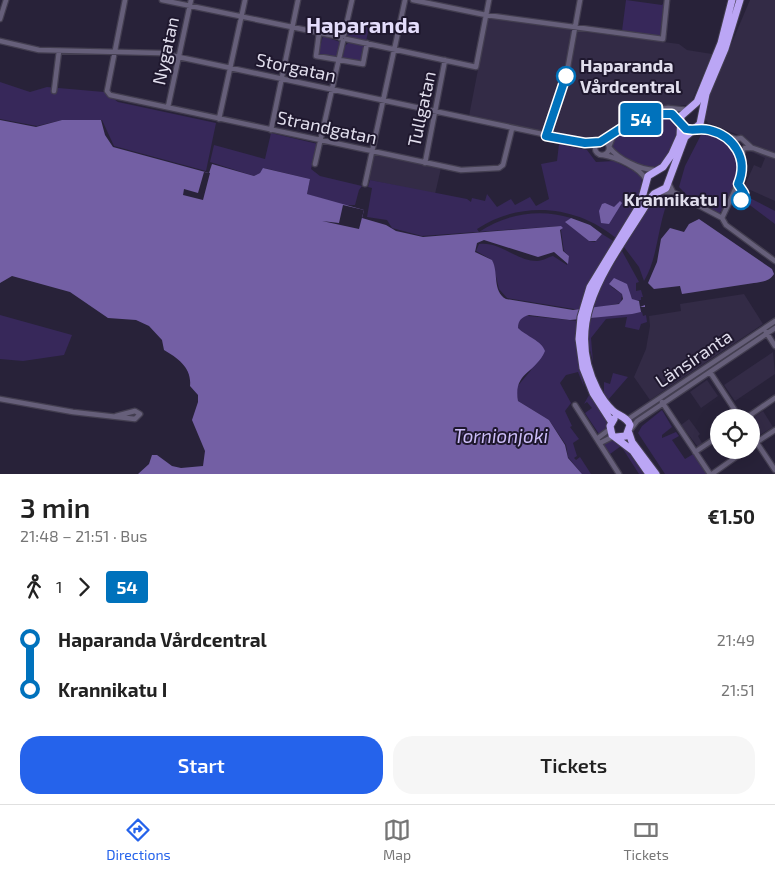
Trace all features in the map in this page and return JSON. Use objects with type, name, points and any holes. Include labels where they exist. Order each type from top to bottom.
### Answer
[{"type":"highway","points":[[650,474],[633,451],[615,437],[611,425],[586,378],[580,356],[583,316],[594,281],[640,205],[649,174],[663,168],[680,136],[682,114],[697,102],[717,54],[732,0]]},
{"type":"highway","points":[[587,303],[648,200],[666,188],[684,140],[700,119],[706,94],[725,49],[740,0]]},
{"type":"highway","points":[[689,110],[697,112],[700,119]]},
{"type":"highway","points":[[681,123],[685,128],[694,129]]},
{"type":"highway","points":[[656,170],[665,173],[668,182]]},
{"type":"highway","points":[[646,183],[650,190],[658,192]]},
{"type":"highway","points":[[582,328],[585,356],[591,376],[608,405],[625,418],[632,442],[656,474]]},
{"type":"highway","points":[[611,425],[617,418],[625,418]]},
{"type":"highway","points":[[615,437],[625,437],[630,431]]},
{"type":"street","points":[[0,19],[6,0]]},
{"type":"street","points":[[113,52],[125,0]]},
{"type":"street","points":[[162,0],[476,67],[489,0]]},
{"type":"street","name":"Nygatan","points":[[168,107],[190,0]]},
{"type":"street","points":[[218,119],[245,0]]},
{"type":"street","points":[[271,130],[298,0]]},
{"type":"street","points":[[315,164],[352,0]]},
{"type":"street","points":[[365,184],[405,0]]},
{"type":"street","points":[[413,0],[486,15],[663,39],[667,0]]},
{"type":"street","points":[[546,136],[567,72],[580,0]]},
{"type":"street","points":[[320,33],[316,56],[338,61],[363,64],[367,43]]},
{"type":"street","name":"Storgatan","points":[[0,42],[26,48],[58,51],[160,53],[546,136],[585,143],[600,142]]},
{"type":"street","points":[[54,91],[58,51]]},
{"type":"street","name":"Strandgatan","points":[[113,52],[107,91],[109,94],[372,153],[470,171],[500,167],[505,162],[512,129]]},
{"type":"street","name":"Tullgatan","points":[[424,163],[445,60]]},
{"type":"street","points":[[596,150],[596,145],[642,114],[655,110],[689,110]]},
{"type":"street","points":[[634,120],[666,113],[674,115],[681,123]]},
{"type":"street","points":[[700,119],[710,130]]},
{"type":"street","points":[[694,129],[710,130],[735,142],[741,157]]},
{"type":"street","points":[[603,155],[608,152],[614,132]]},
{"type":"street","points":[[722,218],[739,181],[741,157],[745,147],[743,138],[735,142]]},
{"type":"street","points":[[600,142],[606,142],[615,154],[639,167],[656,170]]},
{"type":"street","name":"Storgatan","points":[[585,143],[603,155],[617,159],[640,172],[646,183]]},
{"type":"street","points":[[737,150],[745,147],[753,148],[774,156]]},
{"type":"street","points":[[668,182],[673,192]]},
{"type":"street","points":[[658,192],[673,192],[722,218],[726,225],[775,260]]},
{"type":"street","name":"Länsiranta","points":[[625,418],[661,401],[710,372],[765,331],[775,321]]},
{"type":"street","name":"Länsiranta","points":[[630,431],[637,422],[661,401],[765,331],[775,328]]},
{"type":"street","points":[[765,331],[775,346]]},
{"type":"street","points":[[710,372],[734,409]]},
{"type":"street","points":[[0,398],[80,413],[116,416]]},
{"type":"street","points":[[661,401],[711,474],[733,459]]},
{"type":"street","points":[[760,410],[774,401]]},
{"type":"street","points":[[575,405],[619,474]]},
{"type":"street","points":[[599,441],[611,425]]},
{"type":"street","points":[[760,440],[775,430]]},
{"type":"street","points":[[599,441],[615,437]]},
{"type":"street","points":[[695,452],[710,442]]},
{"type":"street","points":[[760,446],[775,470]]},
{"type":"shaded area","points":[[626,0],[662,5],[664,2],[660,36],[622,31]]},
{"type":"shaded area","points":[[750,0],[775,0],[775,201],[748,189],[745,185],[754,165],[761,168],[765,158],[747,150],[749,142],[746,138],[708,123],[704,117],[710,94]]},
{"type":"shaded area","name":"Haparanda Vårdcentral","points":[[488,18],[574,30],[560,85],[545,132],[469,116]]},
{"type":"shaded area","points":[[350,24],[369,28],[366,41],[347,37]]},
{"type":"shaded area","points":[[578,31],[679,44],[687,50],[712,54],[690,105],[655,106],[639,111],[601,137],[585,140],[553,133]]},
{"type":"shaded area","points":[[323,36],[340,42],[337,59],[318,55]]},
{"type":"shaded area","points":[[349,42],[363,44],[365,47],[361,62],[342,60],[345,46]]},
{"type":"shaded area","points":[[0,82],[30,92],[47,87],[104,92],[118,102],[216,123],[206,171],[114,146],[102,120],[62,120],[37,126],[0,119]]},
{"type":"shaded area","points":[[659,116],[670,116],[678,124],[671,150],[659,165],[646,167],[639,165],[615,152],[612,144],[620,133],[631,125]]},
{"type":"shaded area","points":[[703,131],[718,135],[729,143],[735,153],[738,164],[733,190],[719,214],[691,199],[679,187],[685,166]]},
{"type":"shaded area","points":[[271,133],[318,144],[311,169],[320,176],[362,186],[355,205],[343,205],[307,194],[310,179],[264,168],[254,176],[210,162],[214,145],[265,159]]},
{"type":"shaded area","points":[[559,144],[587,150],[596,162],[614,161],[634,171],[642,178],[640,200],[617,239],[584,219],[567,213],[548,210],[530,210],[512,214],[494,220],[477,229],[479,232],[422,236],[392,228],[387,220],[367,217],[372,188],[368,187],[370,180],[467,199],[471,202],[472,198],[485,201],[487,194],[497,207],[511,199],[515,205],[530,197],[536,206],[549,199],[541,164],[557,161]]},
{"type":"shaded area","points":[[372,154],[441,168],[435,194],[365,179]]},
{"type":"shaded area","points":[[662,194],[670,196],[653,261],[644,281],[639,267],[624,247],[654,198]]},
{"type":"shaded area","points":[[748,197],[775,211],[775,224],[747,203]]},
{"type":"shaded area","points":[[547,213],[571,218],[566,222],[589,241],[595,242],[602,234],[615,242],[580,310],[507,298],[499,289],[492,260],[476,251],[479,244],[494,245],[529,260],[539,261],[553,256],[567,265],[569,256],[564,251],[562,228],[560,226],[479,232],[512,217]]},
{"type":"shaded area","points":[[622,251],[639,282],[636,283],[636,291],[641,290],[643,297],[641,297],[641,300],[633,301],[631,296],[610,286],[622,294],[621,303],[592,309],[605,278]]},
{"type":"shaded area","points":[[744,294],[763,324],[650,400],[634,377],[646,349],[650,326],[649,316],[681,311],[680,304]]},
{"type":"shaded area","points":[[480,302],[529,316],[578,321],[578,357],[584,387],[578,372],[566,375],[560,383],[571,403],[565,411],[572,426],[570,427],[579,439],[573,443],[577,456],[574,458],[576,460],[580,457],[591,474],[582,474],[568,457],[566,445],[549,420],[518,401],[516,388],[532,369],[525,374]]},
{"type":"shaded area","points":[[642,312],[643,316],[646,315],[647,322],[641,324],[639,330],[625,327],[627,317],[606,319],[591,338],[593,362],[588,342],[589,319],[599,316]]},
{"type":"shaded area","points":[[0,315],[72,335],[64,355],[23,361],[0,359]]},
{"type":"shaded area","points":[[773,352],[775,374],[735,401],[724,385]]},
{"type":"shaded area","points":[[613,373],[628,377],[608,400],[604,395],[604,382],[610,384]]},
{"type":"shaded area","points":[[707,380],[718,396],[701,408],[690,392]]},
{"type":"shaded area","points":[[589,395],[596,399],[609,420],[604,434],[599,434],[585,413],[592,408],[587,402],[584,404]]},
{"type":"shaded area","points":[[662,410],[672,427],[662,435],[662,438],[676,432],[679,436],[672,440],[685,459],[695,453],[708,474],[665,474],[638,433],[642,426]]},
{"type":"shaded area","points":[[763,411],[773,427],[760,435],[760,413]]},
{"type":"shaded area","points":[[689,419],[700,434],[698,436],[702,443],[698,447],[681,425]]},
{"type":"shaded area","points":[[614,439],[627,448],[646,474],[639,474],[621,446],[610,454],[605,449],[604,443]]},
{"type":"water","name":"Tornionjoki","points":[[0,120],[36,127],[62,120],[101,120],[105,135],[113,147],[209,173],[212,164],[254,176],[260,173],[263,168],[310,179],[307,194],[364,210],[362,218],[386,225],[396,231],[423,237],[561,226],[563,228],[560,230],[563,251],[569,256],[568,264],[554,252],[538,257],[484,240],[477,243],[475,252],[492,260],[497,287],[506,299],[573,310],[619,304],[623,299],[622,294],[609,284],[614,278],[627,284],[632,299],[639,301],[641,312],[632,314],[570,320],[529,315],[522,318],[519,323],[518,328],[541,344],[545,351],[541,359],[522,378],[517,391],[518,401],[549,420],[565,445],[568,458],[582,474],[138,474],[149,464],[152,455],[157,455],[172,466],[181,468],[203,466],[205,451],[192,420],[198,402],[198,395],[190,386],[189,374],[183,364],[164,350],[162,340],[149,326],[136,320],[108,318],[70,292],[12,276],[0,283]]},
{"type":"water","points":[[620,201],[622,203],[609,224],[601,223],[599,211],[602,204],[605,203],[614,207]]},
{"type":"water","points":[[571,218],[590,225],[602,234],[596,241],[589,241],[565,222]]},
{"type":"water","points":[[699,219],[772,269],[774,274],[768,280],[760,282],[682,294],[680,286],[654,289],[648,283],[657,262],[661,239],[670,228],[684,232],[689,224]]},
{"type":"pier","points":[[204,172],[210,173],[203,200],[183,195],[184,189],[198,193]]},
{"type":"pier","points":[[343,205],[364,210],[359,229],[322,221],[339,223]]},
{"type":"bus line","name":"54","points":[[566,76],[546,136],[576,142],[600,142],[634,120],[666,113],[672,114],[688,130],[696,128],[710,130],[728,138],[734,144],[741,157],[741,172],[738,184],[744,193],[741,200]]},
{"type":"place","name":"Haparanda Vårdcentral","points":[[566,76]]},
{"type":"place","name":"Krannikatu I","points":[[741,200]]},
{"type":"district","name":"Haparanda","points":[[363,25]]}]
